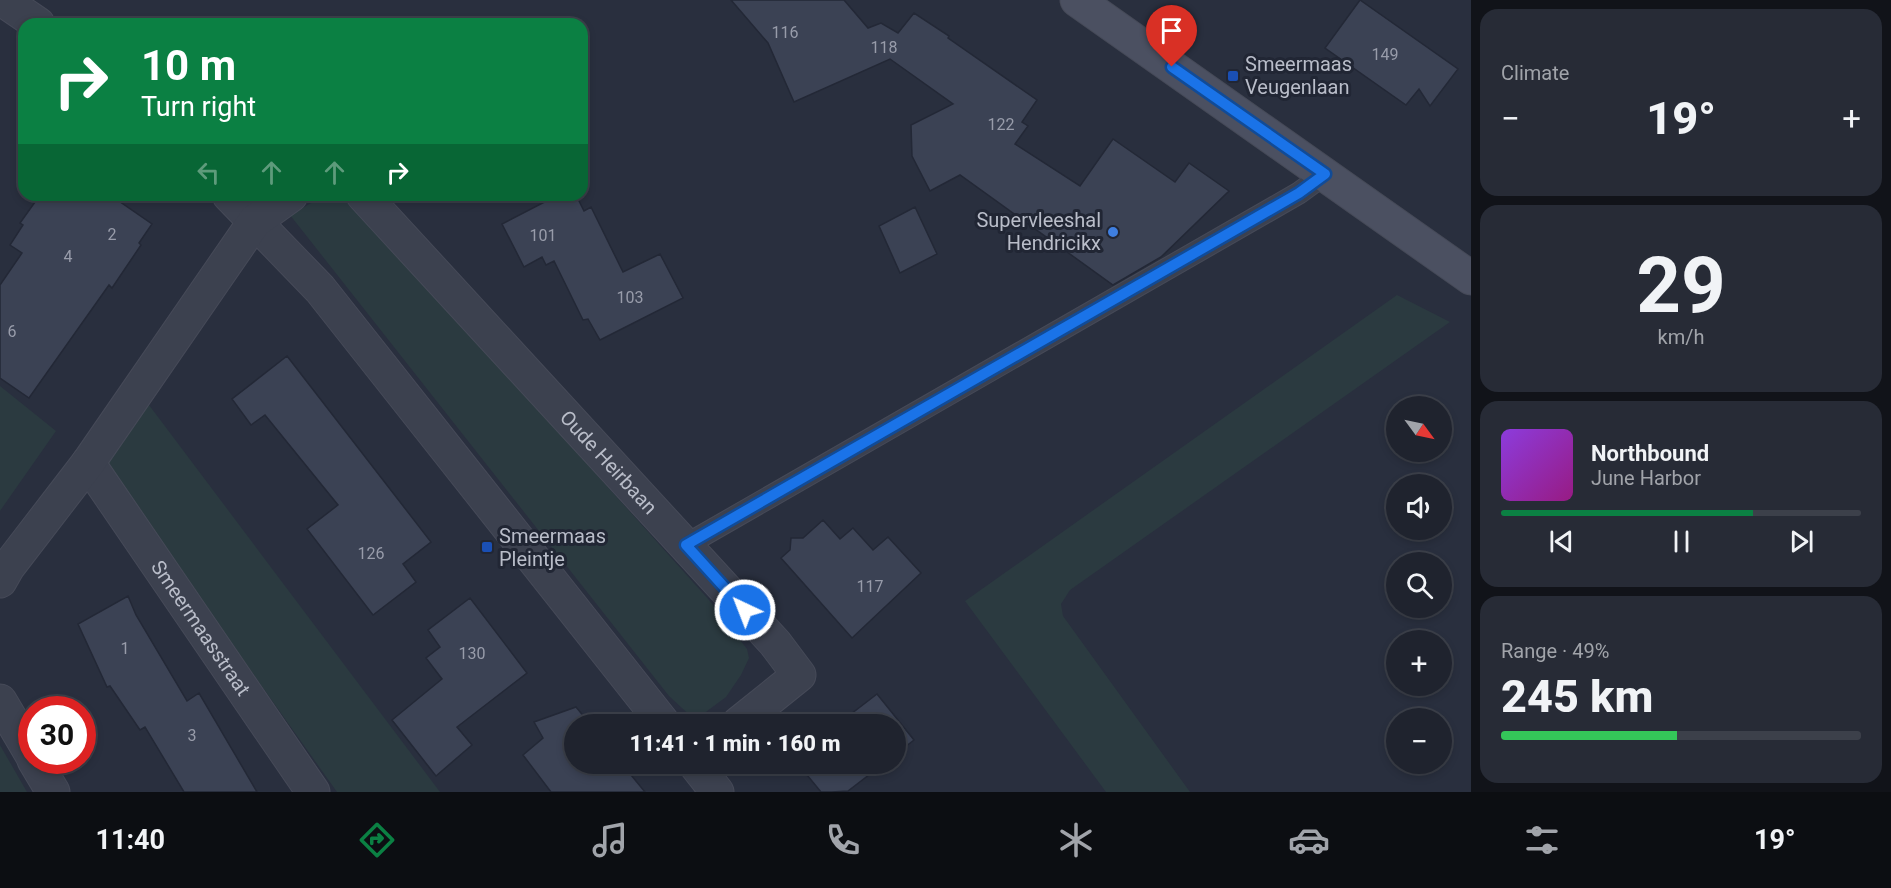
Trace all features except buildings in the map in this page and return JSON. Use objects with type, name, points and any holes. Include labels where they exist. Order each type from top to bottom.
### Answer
[{"type":"main road","points":[[1077,0],[1471,278]]},
{"type":"street","points":[[3,0],[29,18]]},
{"type":"street","points":[[235,201],[320,289],[656,714]]},
{"type":"street","points":[[0,581],[8,567],[88,464],[255,221],[283,201]]},
{"type":"street","name":"Oude Heirbaan","points":[[369,201],[775,643],[799,675],[750,714]]},
{"type":"street","name":"Smeermaasstraat","points":[[88,464],[313,792]]},
{"type":"street","points":[[0,701],[18,731]]},
{"type":"street","points":[[42,774],[53,792]]},
{"type":"street","points":[[703,774],[717,792]]},
{"type":"lane","points":[[686,545],[1299,193],[1325,174]]},
{"type":"shaded area","points":[[315,201],[348,201],[363,211],[709,600],[747,649],[749,658],[741,675],[726,697],[703,714],[688,714],[669,696],[290,215]]},
{"type":"shaded area","points":[[1397,295],[1450,322],[1070,590],[1061,604],[1063,616],[1190,792],[1106,792],[965,601]]},
{"type":"shaded area","points":[[0,386],[56,431],[0,511]]},
{"type":"shaded area","points":[[146,401],[440,792],[337,792],[104,464]]},
{"type":"shaded area","points":[[0,745],[27,792],[0,792]]},
{"type":"place","name":"Smeermaas Veugenlaan","points":[[1233,76]]},
{"type":"place","name":"Supervleeshal Hendricikx","points":[[1113,232]]},
{"type":"place","name":"Smeermaas Pleintje","points":[[487,547]]},
{"type":"route","points":[[745,610],[686,545],[1299,193],[1325,174],[1172,67]]}]
